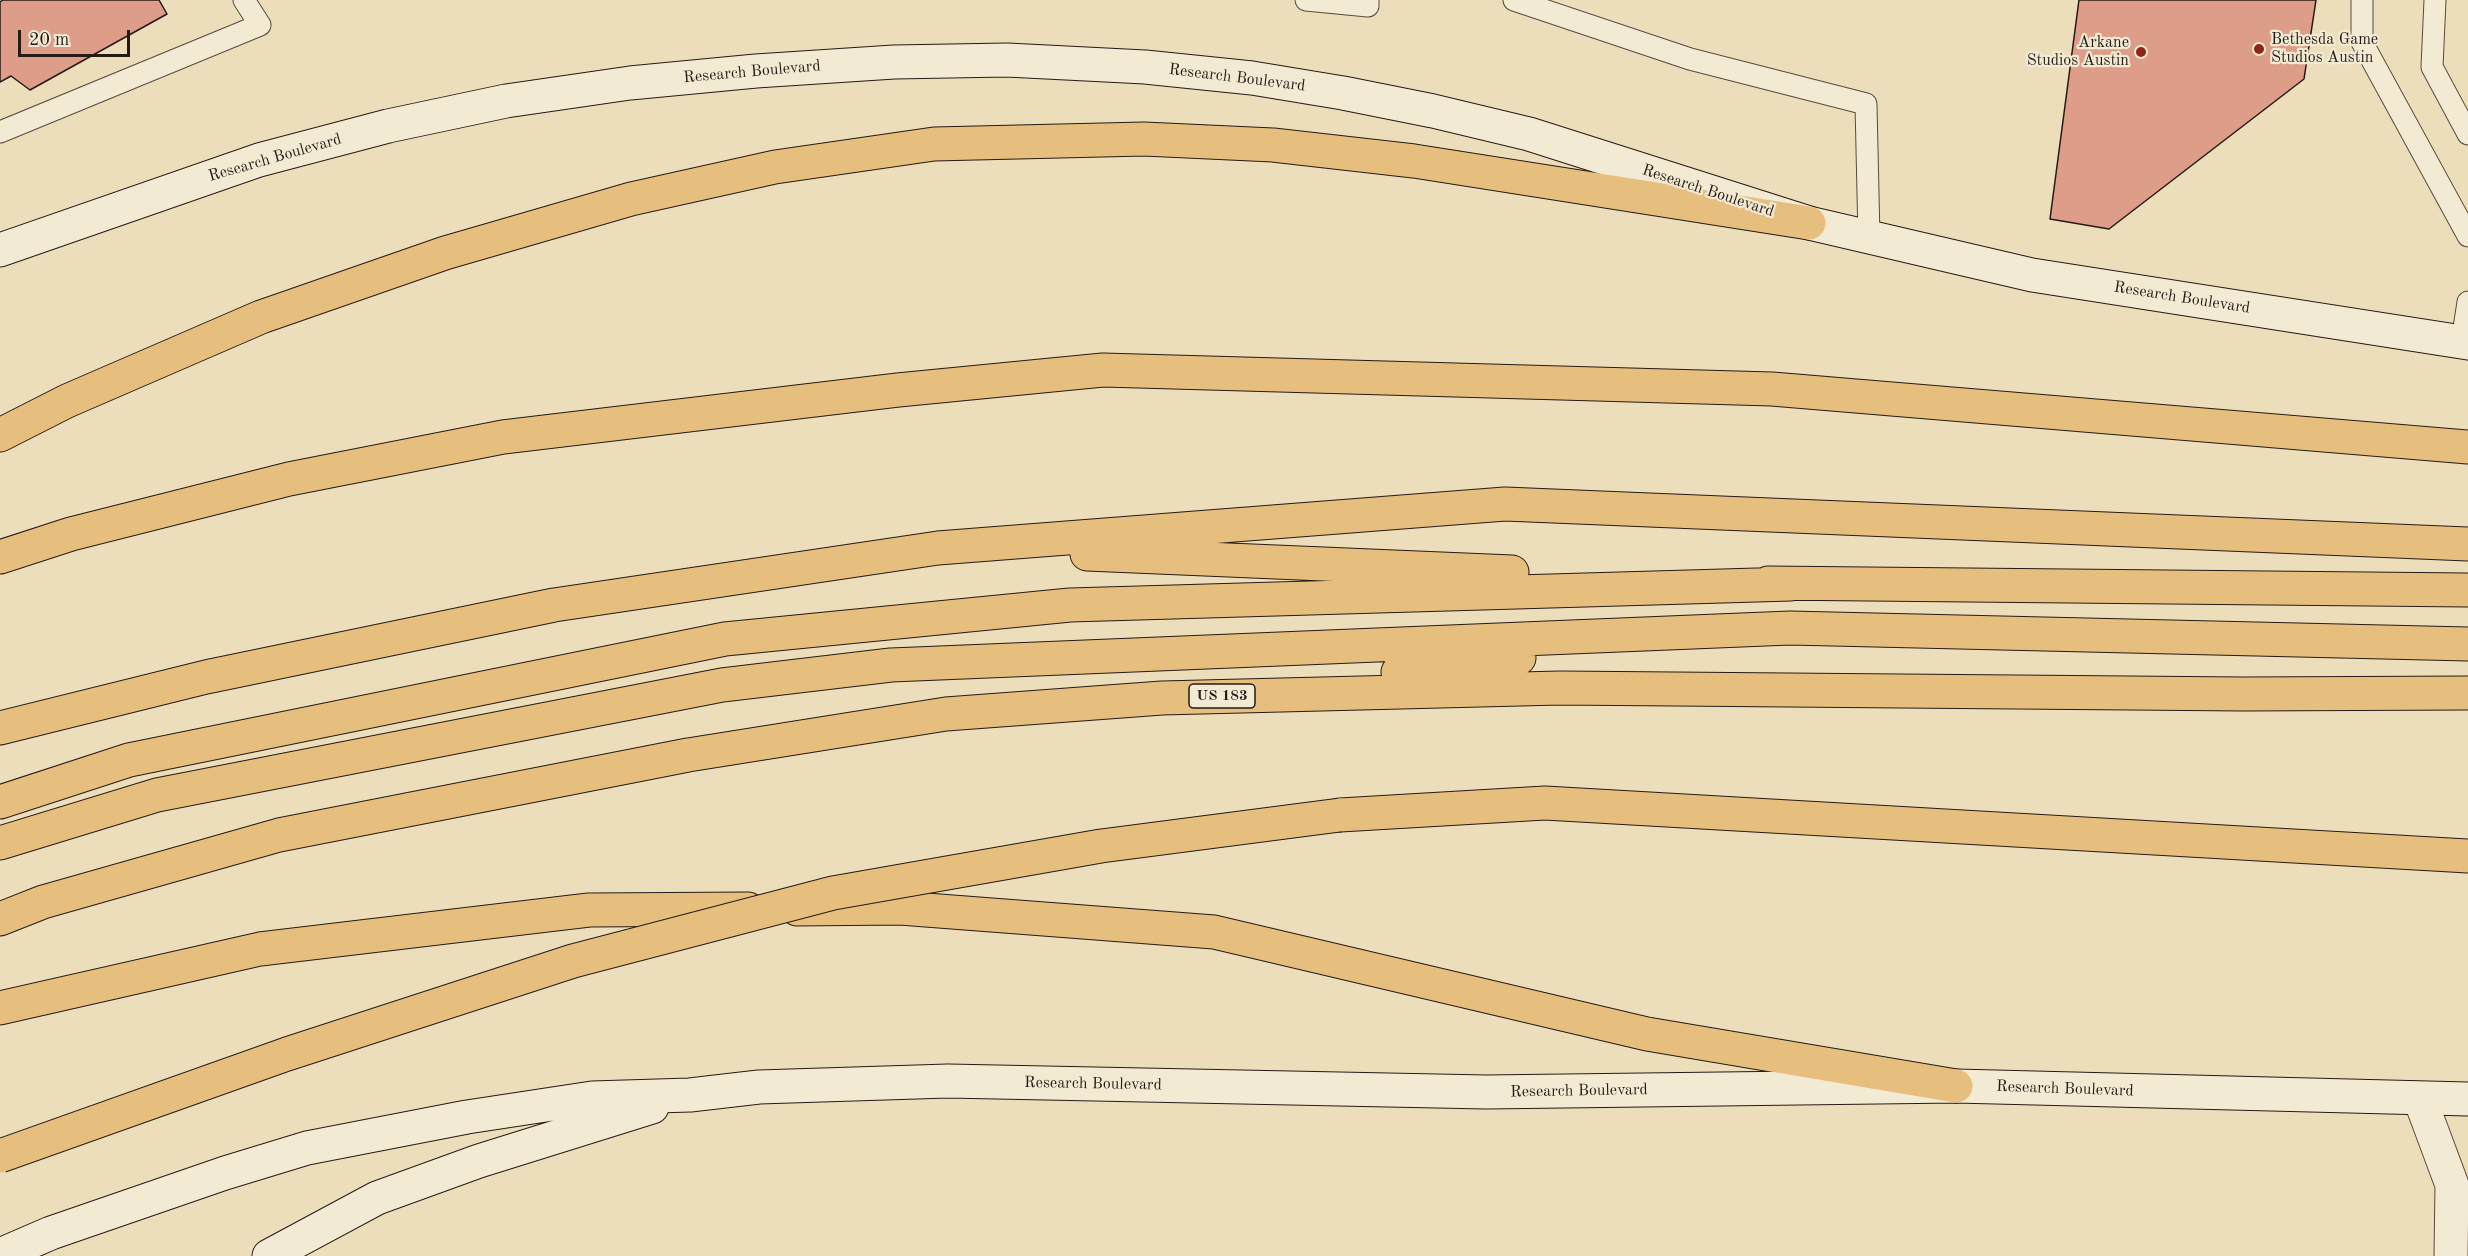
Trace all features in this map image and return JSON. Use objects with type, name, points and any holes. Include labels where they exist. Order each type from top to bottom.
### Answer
[{"type":"highway","points":[[0,435],[67,401],[261,317],[445,253],[631,199],[775,167],[934,144],[1144,139],[1273,145],[1414,161],[1809,224]]},
{"type":"highway","points":[[0,557],[71,534],[290,479],[502,437],[898,390],[1103,370],[1772,388],[2468,447]]},
{"type":"highway","points":[[0,728],[206,677],[555,605],[938,548],[1505,504],[2468,544]]},
{"type":"highway","points":[[938,548],[1791,584],[2468,590]]},
{"type":"highway","points":[[0,802],[129,760],[725,639],[1070,605],[1791,584]]},
{"type":"highway","points":[[1162,698],[1790,628]]},
{"type":"highway","points":[[0,843],[157,795],[722,686],[891,665],[1790,628],[2468,644]]},
{"type":"highway","name":"US 183","points":[[0,919],[43,902],[279,835],[688,755],[946,714],[1162,698],[1560,688],[2231,694],[2468,693]]},
{"type":"highway","points":[[0,1156],[287,1054],[573,961],[834,893],[1101,846],[1340,815],[1545,803],[2468,856]]},
{"type":"highway","points":[[0,1008],[260,949],[589,910],[900,908],[1214,932],[1647,1034],[1956,1086]]},
{"type":"main road","name":"Research Boulevard","points":[[0,250],[259,160],[388,126],[506,101],[756,70],[894,62],[1006,60],[1145,67],[1252,78],[1433,111],[1529,134],[1809,224],[2032,275],[2465,342]]},
{"type":"main road","name":"Research Boulevard","points":[[690,1095],[759,1087],[948,1081],[1486,1092],[1956,1086],[2468,1099]]},
{"type":"main road","points":[[0,1255],[51,1233],[225,1173],[307,1148],[467,1117],[592,1098],[690,1095]]},
{"type":"main road","points":[[269,1256],[377,1198],[479,1161],[690,1095]]},
{"type":"main road","points":[[2420,1099],[2452,1185],[2451,1256]]},
{"type":"lane","points":[[0,132],[260,25],[244,0]]},
{"type":"lane","points":[[1306,0],[1368,6],[1368,0]]},
{"type":"lane","points":[[1514,0],[1690,59],[1866,104],[1869,238]]},
{"type":"lane","points":[[2362,0],[2362,42],[2468,236]]},
{"type":"lane","points":[[2435,0],[2432,67],[2468,134]]},
{"type":"lane","points":[[2465,342],[2468,302]]},
{"type":"building","points":[[3,0],[159,0],[167,14],[30,90],[11,76],[0,82],[0,2]]},
{"type":"building","points":[[2079,0],[2316,0],[2304,79],[2109,229],[2050,219]]},
{"type":"place","name":"Bethesda Game Studios Austin","points":[[2259,49]]},
{"type":"place","name":"Arkane Studios Austin","points":[[2141,52]]}]
